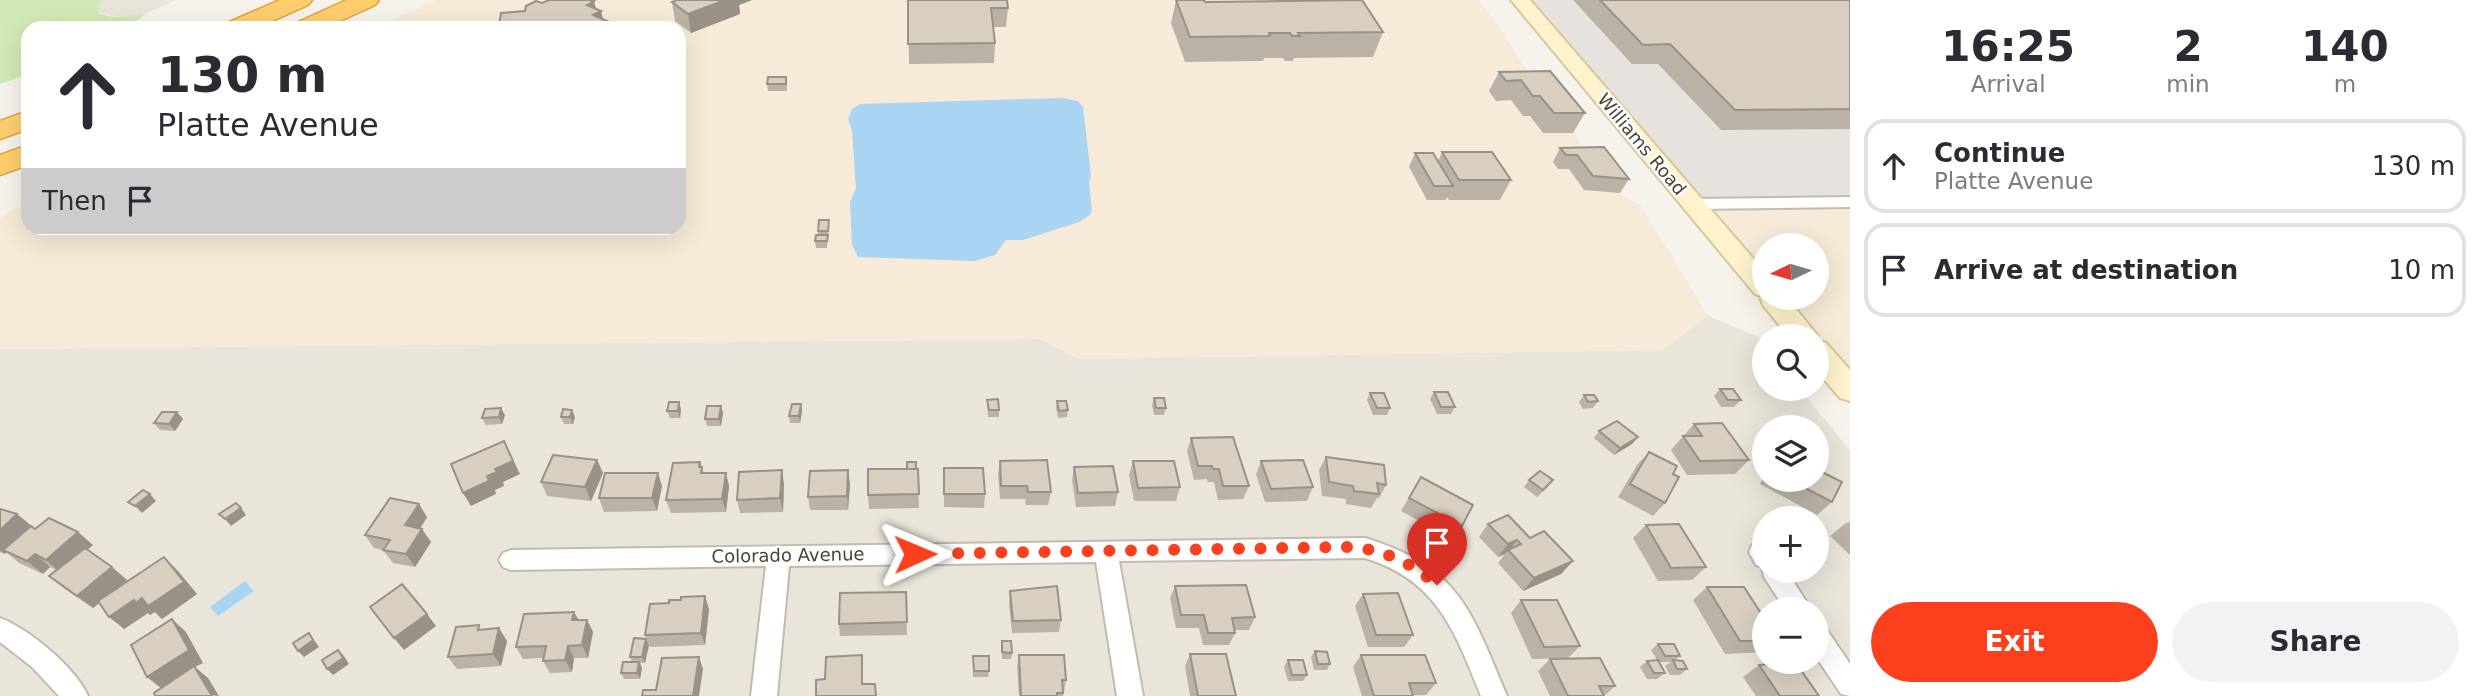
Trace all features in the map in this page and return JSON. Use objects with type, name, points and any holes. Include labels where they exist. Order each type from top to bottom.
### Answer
[{"type":"highway","points":[[252,21],[300,0]]},
{"type":"highway","points":[[320,21],[367,0]]},
{"type":"highway","points":[[0,131],[21,122]]},
{"type":"highway","points":[[0,166],[21,156]]},
{"type":"main road","name":"Williams Road","points":[[1520,0],[1752,274]]},
{"type":"main road","points":[[1782,310],[1794,324]]},
{"type":"main road","points":[[1829,365],[1850,390]]},
{"type":"street","points":[[1692,204],[1850,202]]},
{"type":"street","name":"Colorado Avenue","points":[[511,561],[1348,547],[1382,552],[1399,558],[1426,575],[1450,601],[1463,622],[1493,696]]},
{"type":"street","points":[[1107,551],[1130,696]]},
{"type":"street","points":[[764,696],[779,555]]},
{"type":"street","points":[[0,629],[52,668],[75,696]]},
{"type":"street","points":[[1829,654],[1850,685]]},
{"type":"shaded area","points":[[104,0],[176,0],[146,13],[122,17],[98,13]]},
{"type":"shaded area","points":[[436,0],[1478,0],[1494,19],[1540,91],[1620,193],[1641,206],[1708,316],[1663,350],[1079,359],[1041,339],[0,349],[0,218],[21,205],[21,235],[686,235],[686,21],[392,21]]},
{"type":"shaded area","points":[[1519,0],[1850,0],[1850,202],[1692,204]]},
{"type":"shaded area","points":[[1703,205],[1850,205],[1850,375],[1829,351],[1829,324],[1806,324],[1793,310],[1829,310],[1829,233],[1752,233],[1752,261]]},
{"type":"shaded area","points":[[1708,316],[1752,334],[1752,401],[1810,401],[1821,415],[1752,415],[1752,492],[1829,492],[1829,425],[1850,451],[1850,696],[0,696],[0,349],[1041,339],[1079,359],[1662,350]]},
{"type":"green space","points":[[0,0],[104,0],[98,13],[104,15],[122,17],[146,13],[137,21],[21,21],[21,76],[0,84]]},
{"type":"water","points":[[1062,98],[1078,101],[1083,107],[1091,176],[1090,215],[1079,222],[1023,240],[1006,240],[995,255],[975,261],[858,257],[852,245],[850,202],[856,189],[852,130],[848,119],[852,109],[860,104]]},
{"type":"water","points":[[245,581],[254,591],[218,616],[210,607]]},
{"type":"building","points":[[549,0],[594,1],[587,5],[601,11],[593,15],[607,21],[500,21],[501,13],[525,11],[526,6],[536,1],[542,3]]},
{"type":"building","points":[[725,0],[688,14],[672,2]]},
{"type":"building","points":[[908,0],[1007,0],[1008,8],[991,8],[995,43],[908,44]]},
{"type":"building","points":[[1176,0],[1362,0],[1383,32],[1190,37]]},
{"type":"building","points":[[1600,0],[1850,0],[1850,109],[1735,110],[1670,44],[1643,45]]},
{"type":"building","points":[[1550,71],[1585,113],[1554,113],[1540,96],[1533,96],[1521,80],[1506,81],[1499,72]]},
{"type":"building","points":[[768,77],[786,77],[786,84],[767,84]]},
{"type":"building","points":[[1604,147],[1629,179],[1593,176],[1577,155],[1566,155],[1560,148]]},
{"type":"building","points":[[1442,152],[1492,152],[1511,180],[1459,180]]},
{"type":"building","points":[[1415,153],[1433,153],[1453,186],[1434,186]]},
{"type":"building","points":[[819,220],[829,220],[828,231],[818,231]]},
{"type":"building","points":[[816,235],[828,235],[827,241],[815,241]]},
{"type":"building","points":[[1720,389],[1733,389],[1741,400],[1728,400]]},
{"type":"building","points":[[1434,392],[1448,392],[1455,407],[1441,407]]},
{"type":"building","points":[[1370,393],[1384,393],[1390,408],[1377,408]]},
{"type":"building","points":[[1584,395],[1594,395],[1598,401],[1588,402]]},
{"type":"building","points":[[1154,398],[1164,398],[1166,408],[1156,408]]},
{"type":"building","points":[[998,399],[999,410],[989,410],[987,400]]},
{"type":"building","points":[[1057,401],[1066,401],[1068,410],[1059,411]]},
{"type":"building","points":[[669,402],[679,402],[678,411],[667,411]]},
{"type":"building","points":[[792,404],[801,404],[799,416],[789,416]]},
{"type":"building","points":[[707,406],[721,406],[719,419],[705,419]]},
{"type":"building","points":[[501,408],[499,417],[482,418],[485,409]]},
{"type":"building","points":[[563,409],[572,410],[570,417],[561,417]]},
{"type":"building","points":[[162,412],[177,412],[169,424],[154,423]]},
{"type":"building","points":[[1617,421],[1638,437],[1620,448],[1599,431]]},
{"type":"building","points":[[1722,423],[1749,460],[1700,461],[1683,436],[1702,436],[1694,424]]},
{"type":"building","points":[[1233,437],[1249,486],[1223,486],[1219,469],[1198,466],[1191,438]]},
{"type":"building","points":[[504,441],[513,461],[495,469],[497,472],[487,476],[489,481],[463,493],[451,464]]},
{"type":"building","points":[[1649,452],[1677,466],[1673,474],[1679,477],[1665,503],[1630,484]]},
{"type":"building","points":[[553,455],[597,460],[585,487],[541,482]]},
{"type":"building","points":[[1326,457],[1384,465],[1386,485],[1377,483],[1379,494],[1354,491],[1353,486],[1329,482]]},
{"type":"building","points":[[1047,460],[1051,492],[1028,492],[1027,486],[1001,486],[1000,461]]},
{"type":"building","points":[[1303,460],[1313,487],[1271,489],[1261,461]]},
{"type":"building","points":[[1133,461],[1174,461],[1180,487],[1138,488]]},
{"type":"building","points":[[700,462],[701,473],[726,473],[722,499],[666,500],[673,463]]},
{"type":"building","points":[[907,462],[916,462],[916,469],[907,469]]},
{"type":"building","points":[[1113,466],[1118,492],[1078,493],[1074,467]]},
{"type":"building","points":[[944,468],[983,468],[985,494],[944,494]]},
{"type":"building","points":[[868,469],[918,469],[919,494],[868,495]]},
{"type":"building","points":[[782,470],[780,498],[737,500],[739,472]]},
{"type":"building","points":[[848,470],[847,496],[808,497],[810,471]]},
{"type":"building","points":[[1540,471],[1553,480],[1543,490],[1529,480]]},
{"type":"building","points":[[605,473],[658,473],[652,498],[599,498]]},
{"type":"building","points":[[1829,476],[1842,482],[1832,502],[1813,492],[1829,492]]},
{"type":"building","points":[[1421,477],[1473,505],[1462,526],[1409,498]]},
{"type":"building","points":[[143,490],[150,494],[135,506],[128,502]]},
{"type":"building","points":[[390,498],[419,504],[405,525],[422,529],[406,554],[383,550],[390,540],[365,535]]},
{"type":"building","points":[[236,503],[241,508],[225,519],[219,514]]},
{"type":"building","points":[[0,509],[17,514],[0,530]]},
{"type":"building","points":[[1508,515],[1530,538],[1544,531],[1573,561],[1534,578],[1508,550],[1521,544],[1517,540],[1508,544],[1488,524]]},
{"type":"building","points":[[49,518],[78,532],[46,560],[35,554],[27,561],[3,550],[31,526],[35,529]]},
{"type":"building","points":[[1679,524],[1706,567],[1671,568],[1646,525]]},
{"type":"building","points":[[85,548],[112,567],[77,596],[49,576]]},
{"type":"building","points":[[164,557],[184,582],[148,606],[142,598],[136,603],[134,600],[109,617],[98,601]]},
{"type":"building","points":[[402,584],[427,614],[394,638],[370,607]]},
{"type":"building","points":[[1246,585],[1255,617],[1232,618],[1235,633],[1208,633],[1204,615],[1181,615],[1175,586]]},
{"type":"building","points":[[1057,586],[1061,620],[1013,621],[1010,591]]},
{"type":"building","points":[[1707,587],[1744,587],[1752,599],[1752,641],[1740,641]]},
{"type":"building","points":[[906,592],[907,622],[839,624],[840,593]]},
{"type":"building","points":[[1398,593],[1413,635],[1376,635],[1363,594]]},
{"type":"building","points":[[705,596],[701,633],[645,635],[650,604],[669,603],[669,600],[681,600],[681,597]]},
{"type":"building","points":[[1521,600],[1557,600],[1580,646],[1544,647]]},
{"type":"building","points":[[574,612],[572,620],[587,620],[582,645],[568,646],[565,660],[543,661],[546,646],[516,647],[524,614]]},
{"type":"building","points":[[172,619],[189,650],[147,677],[131,645]]},
{"type":"building","points":[[479,625],[478,630],[499,628],[493,654],[448,657],[456,627]]},
{"type":"building","points":[[309,633],[313,640],[298,651],[293,643]]},
{"type":"building","points":[[634,638],[646,639],[642,657],[630,657]]},
{"type":"building","points":[[1002,641],[1011,641],[1012,653],[1002,652]]},
{"type":"building","points":[[1658,644],[1674,644],[1680,656],[1665,656]]},
{"type":"building","points":[[338,650],[343,658],[327,669],[322,660]]},
{"type":"building","points":[[1315,651],[1327,652],[1330,664],[1318,664]]},
{"type":"building","points":[[1190,654],[1226,654],[1236,696],[1198,696]]},
{"type":"building","points":[[862,655],[862,684],[875,684],[876,696],[816,696],[816,680],[825,679],[826,657]]},
{"type":"building","points":[[1019,655],[1064,655],[1066,680],[1062,680],[1063,693],[1057,693],[1057,696],[1021,696]]},
{"type":"building","points":[[1361,655],[1425,655],[1436,683],[1409,683],[1413,696],[1374,696]]},
{"type":"building","points":[[973,656],[989,656],[989,671],[974,671]]},
{"type":"building","points":[[699,657],[693,696],[642,696],[643,690],[656,690],[662,658]]},
{"type":"building","points":[[1600,658],[1615,686],[1599,686],[1604,696],[1568,696],[1550,659]]},
{"type":"building","points":[[1288,660],[1303,660],[1307,675],[1292,675]]},
{"type":"building","points":[[1658,660],[1665,673],[1654,673],[1647,661]]},
{"type":"building","points":[[1673,660],[1683,661],[1687,669],[1677,669]]},
{"type":"building","points":[[623,662],[639,662],[637,673],[621,673]]},
{"type":"building","points":[[194,666],[212,696],[155,696],[154,693]]},
{"type":"building","points":[[1765,674],[1804,674],[1819,696],[1780,696]]},
{"type":"route","points":[[915,554],[1365,548],[1399,558],[1437,585]]}]
